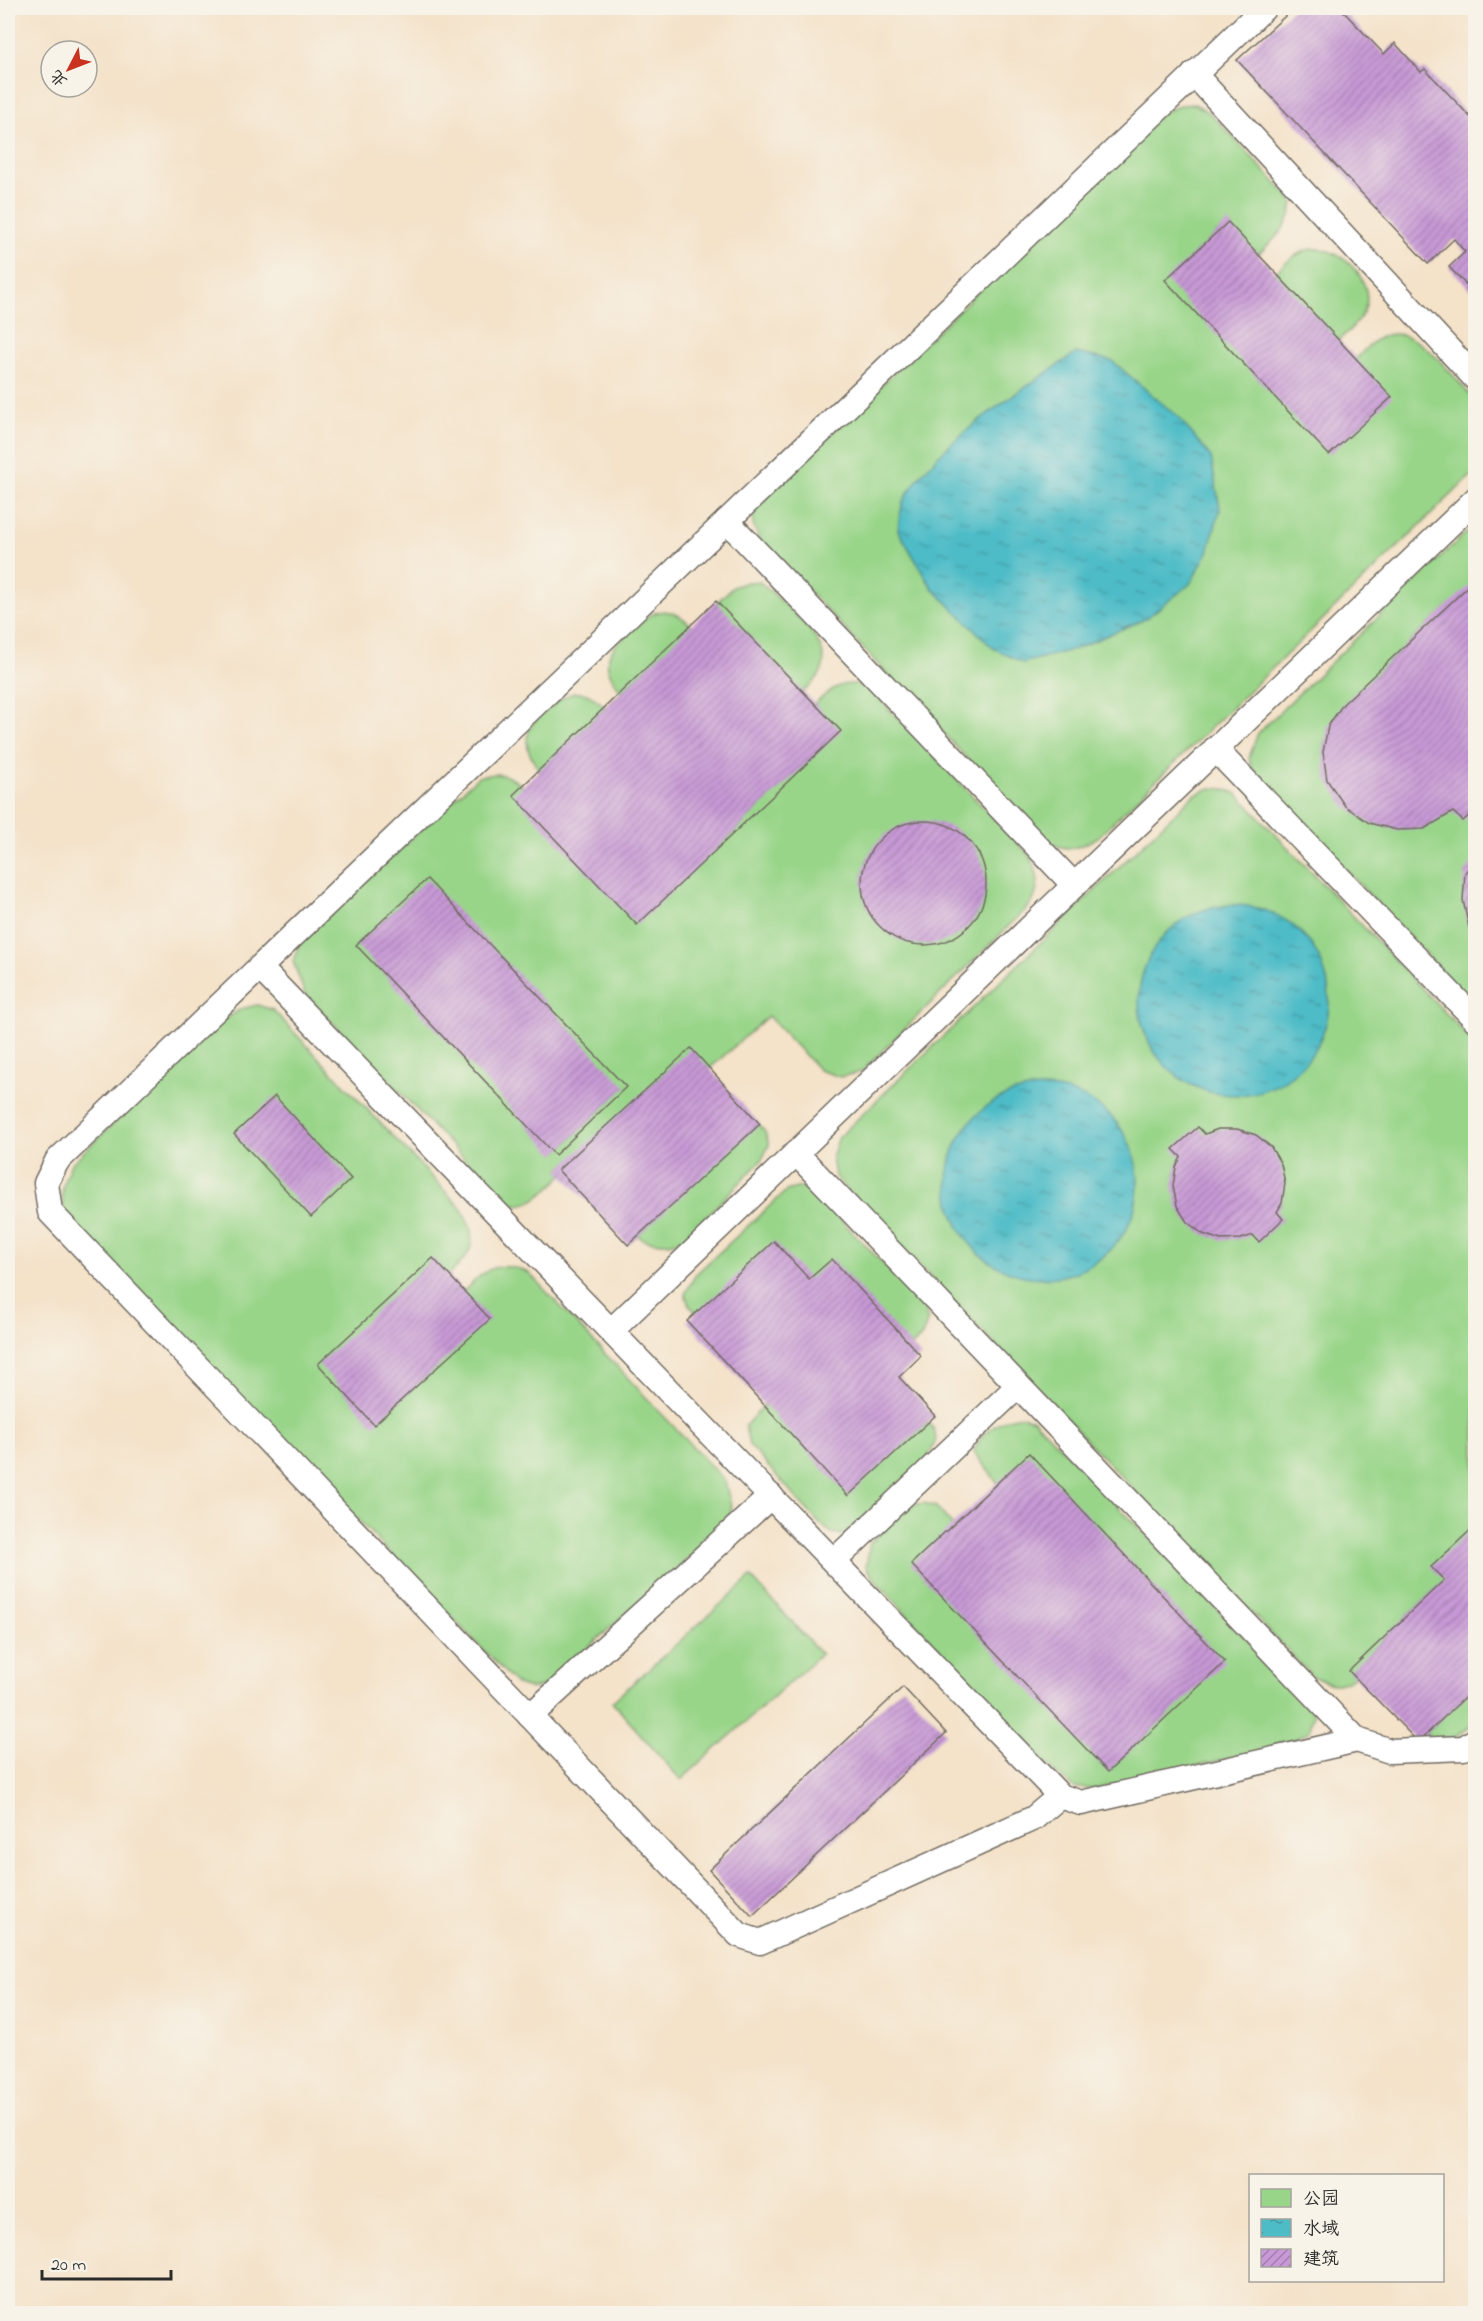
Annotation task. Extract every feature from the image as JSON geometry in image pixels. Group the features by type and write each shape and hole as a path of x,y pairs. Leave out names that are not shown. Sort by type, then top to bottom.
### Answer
{"lane":[{"path":"1060,1796 1034,1818 760,1942 739,1935 50,1212 46,1183 57,1161 1263,8"},
{"path":"1194,74 1476,379"},
{"path":"611,1331 1476,499"},
{"path":"727,521 1074,885"},
{"path":"1215,749 1476,1020"},
{"path":"260,968 1060,1796 1081,1803 1357,1740"},
{"path":"796,1154 1357,1740 1390,1751 1464,1748 1476,1740"},
{"path":"834,1562 1018,1386"},
{"path":"530,1716 771,1496"}],"green space":[{"path":"1195,104 1210,113 1293,201 1289,219 1273,240 1253,259 1270,277 1295,256 1312,249 1322,249 1332,253 1351,266 1364,284 1367,295 1366,305 1357,322 1335,344 1352,363 1375,341 1384,336 1397,334 1422,345 1435,356 1475,401 1475,472 1098,837 1077,847 1060,847 1045,841 759,538 753,525 754,509 1162,113 1181,105"},
{"path":"1475,524 1475,1006 1253,772 1249,758 1258,733"},
{"path":"747,582 760,582 804,623 821,648 824,661 821,672 799,696 810,708 830,691 842,685 867,686 1028,854 1035,867 1038,884 1032,903 861,1072 840,1077 819,1070 768,1016 708,1070 765,1132 769,1145 761,1161 685,1238 669,1243 658,1243 642,1239 571,1167 533,1200 515,1205 506,1202 305,994 293,961 300,942 478,777 492,774 503,775 513,779 524,788 541,773 528,749 528,734 535,721 561,699 576,693 583,693 607,709 624,694 611,676 608,661 614,647 637,625 652,614 667,611 683,618 692,626 733,587"},
{"path":"1210,788 1225,789 1237,794 1475,1044 1475,1724 1453,1738 1430,1738 1361,1671 1349,1680 1338,1684 1327,1683 1312,1676 835,1177 832,1157 839,1137 1194,795"},
{"path":"257,1005 273,1010 461,1208 471,1230 471,1247 462,1262 445,1278 460,1295 490,1269 507,1266 529,1273 725,1481 732,1510 723,1527 543,1686 532,1688 516,1684 66,1216 62,1190 71,1164 222,1021 241,1009"},
{"path":"806,1188 819,1197 923,1305 928,1320 922,1336 883,1375 934,1429 936,1440 928,1458 845,1535 832,1533 819,1523 749,1445 745,1426 772,1396 690,1306 685,1294 696,1274 786,1191"},
{"path":"1023,1416 1034,1420 1303,1697 1314,1713 1309,1732 1285,1745 1096,1789 1075,1788 1057,1775 874,1579 866,1567 870,1543 912,1505 924,1503 936,1507 954,1527 999,1485 974,1452 981,1438 993,1427 1008,1419"},
{"path":"751,1577 821,1654 681,1780 612,1702"}],"water":[{"path":"1076,353 1112,361 1178,417 1211,457 1220,509 1208,552 1190,584 1145,619 1075,649 1023,663 993,648 932,588 898,530 900,514 905,498 919,477 937,457 982,418"},
{"path":"1225,905 1243,905 1279,916 1294,926 1308,940 1325,972 1329,1000 1325,1028 1318,1045 1308,1060 1294,1074 1262,1091 1243,1095 1225,1095 1189,1084 1174,1074 1160,1060 1143,1028 1139,1009 1139,991 1150,955 1160,940 1174,926 1206,909"},
{"path":"1034,1088 1052,1088 1088,1099 1103,1109 1117,1123 1134,1155 1138,1183 1134,1211 1127,1228 1117,1243 1103,1257 1071,1274 1052,1278 1034,1278 998,1267 983,1257 969,1243 952,1211 948,1192 948,1174 959,1138 969,1123 983,1109 1015,1092"}],"building":[{"path":"1294,8 1340,8 1384,54 1395,43 1421,72 1425,69 1476,123 1476,295 1449,267 1465,252 1454,239 1428,264 1237,60"},
{"path":"1228,222 1392,397 1329,455 1165,280"},
{"path":"1476,579 1476,809 1463,821 1453,812 1424,829 1397,830 1369,823 1345,806 1327,780 1323,752 1328,726 1343,704"},
{"path":"716,601 841,731 637,925 513,795"},
{"path":"924,821 948,826 959,831 968,839 976,848 981,859 986,883 981,907 976,918 968,927 959,935 948,940 924,945 900,940 889,935 880,927 872,918 867,907 862,883 867,859 872,848 880,839 889,831 900,826"},
{"path":"1476,856 1476,939 1469,928 1463,900 1465,873"},
{"path":"427,879 626,1087 555,1155 356,945"},
{"path":"691,1048 760,1124 628,1245 558,1170"},
{"path":"275,1096 351,1179 311,1217 234,1134"},
{"path":"1198,1127 1205,1134 1218,1129 1237,1129 1256,1135 1271,1147 1281,1164 1285,1183 1282,1203 1277,1212 1283,1219 1259,1242 1253,1235 1241,1239 1221,1240 1203,1234 1187,1222 1177,1206 1173,1186 1176,1167 1181,1157 1173,1149"},
{"path":"774,1241 809,1279 832,1259 921,1356 899,1377 935,1416 848,1496 687,1321"},
{"path":"433,1258 490,1319 374,1425 318,1364"},
{"path":"1029,1453 1225,1662 1108,1772 911,1564"},
{"path":"1476,1525 1476,1687 1418,1742 1349,1671 1444,1580 1431,1567"},
{"path":"903,1687 946,1733 752,1916 709,1870"}]}
